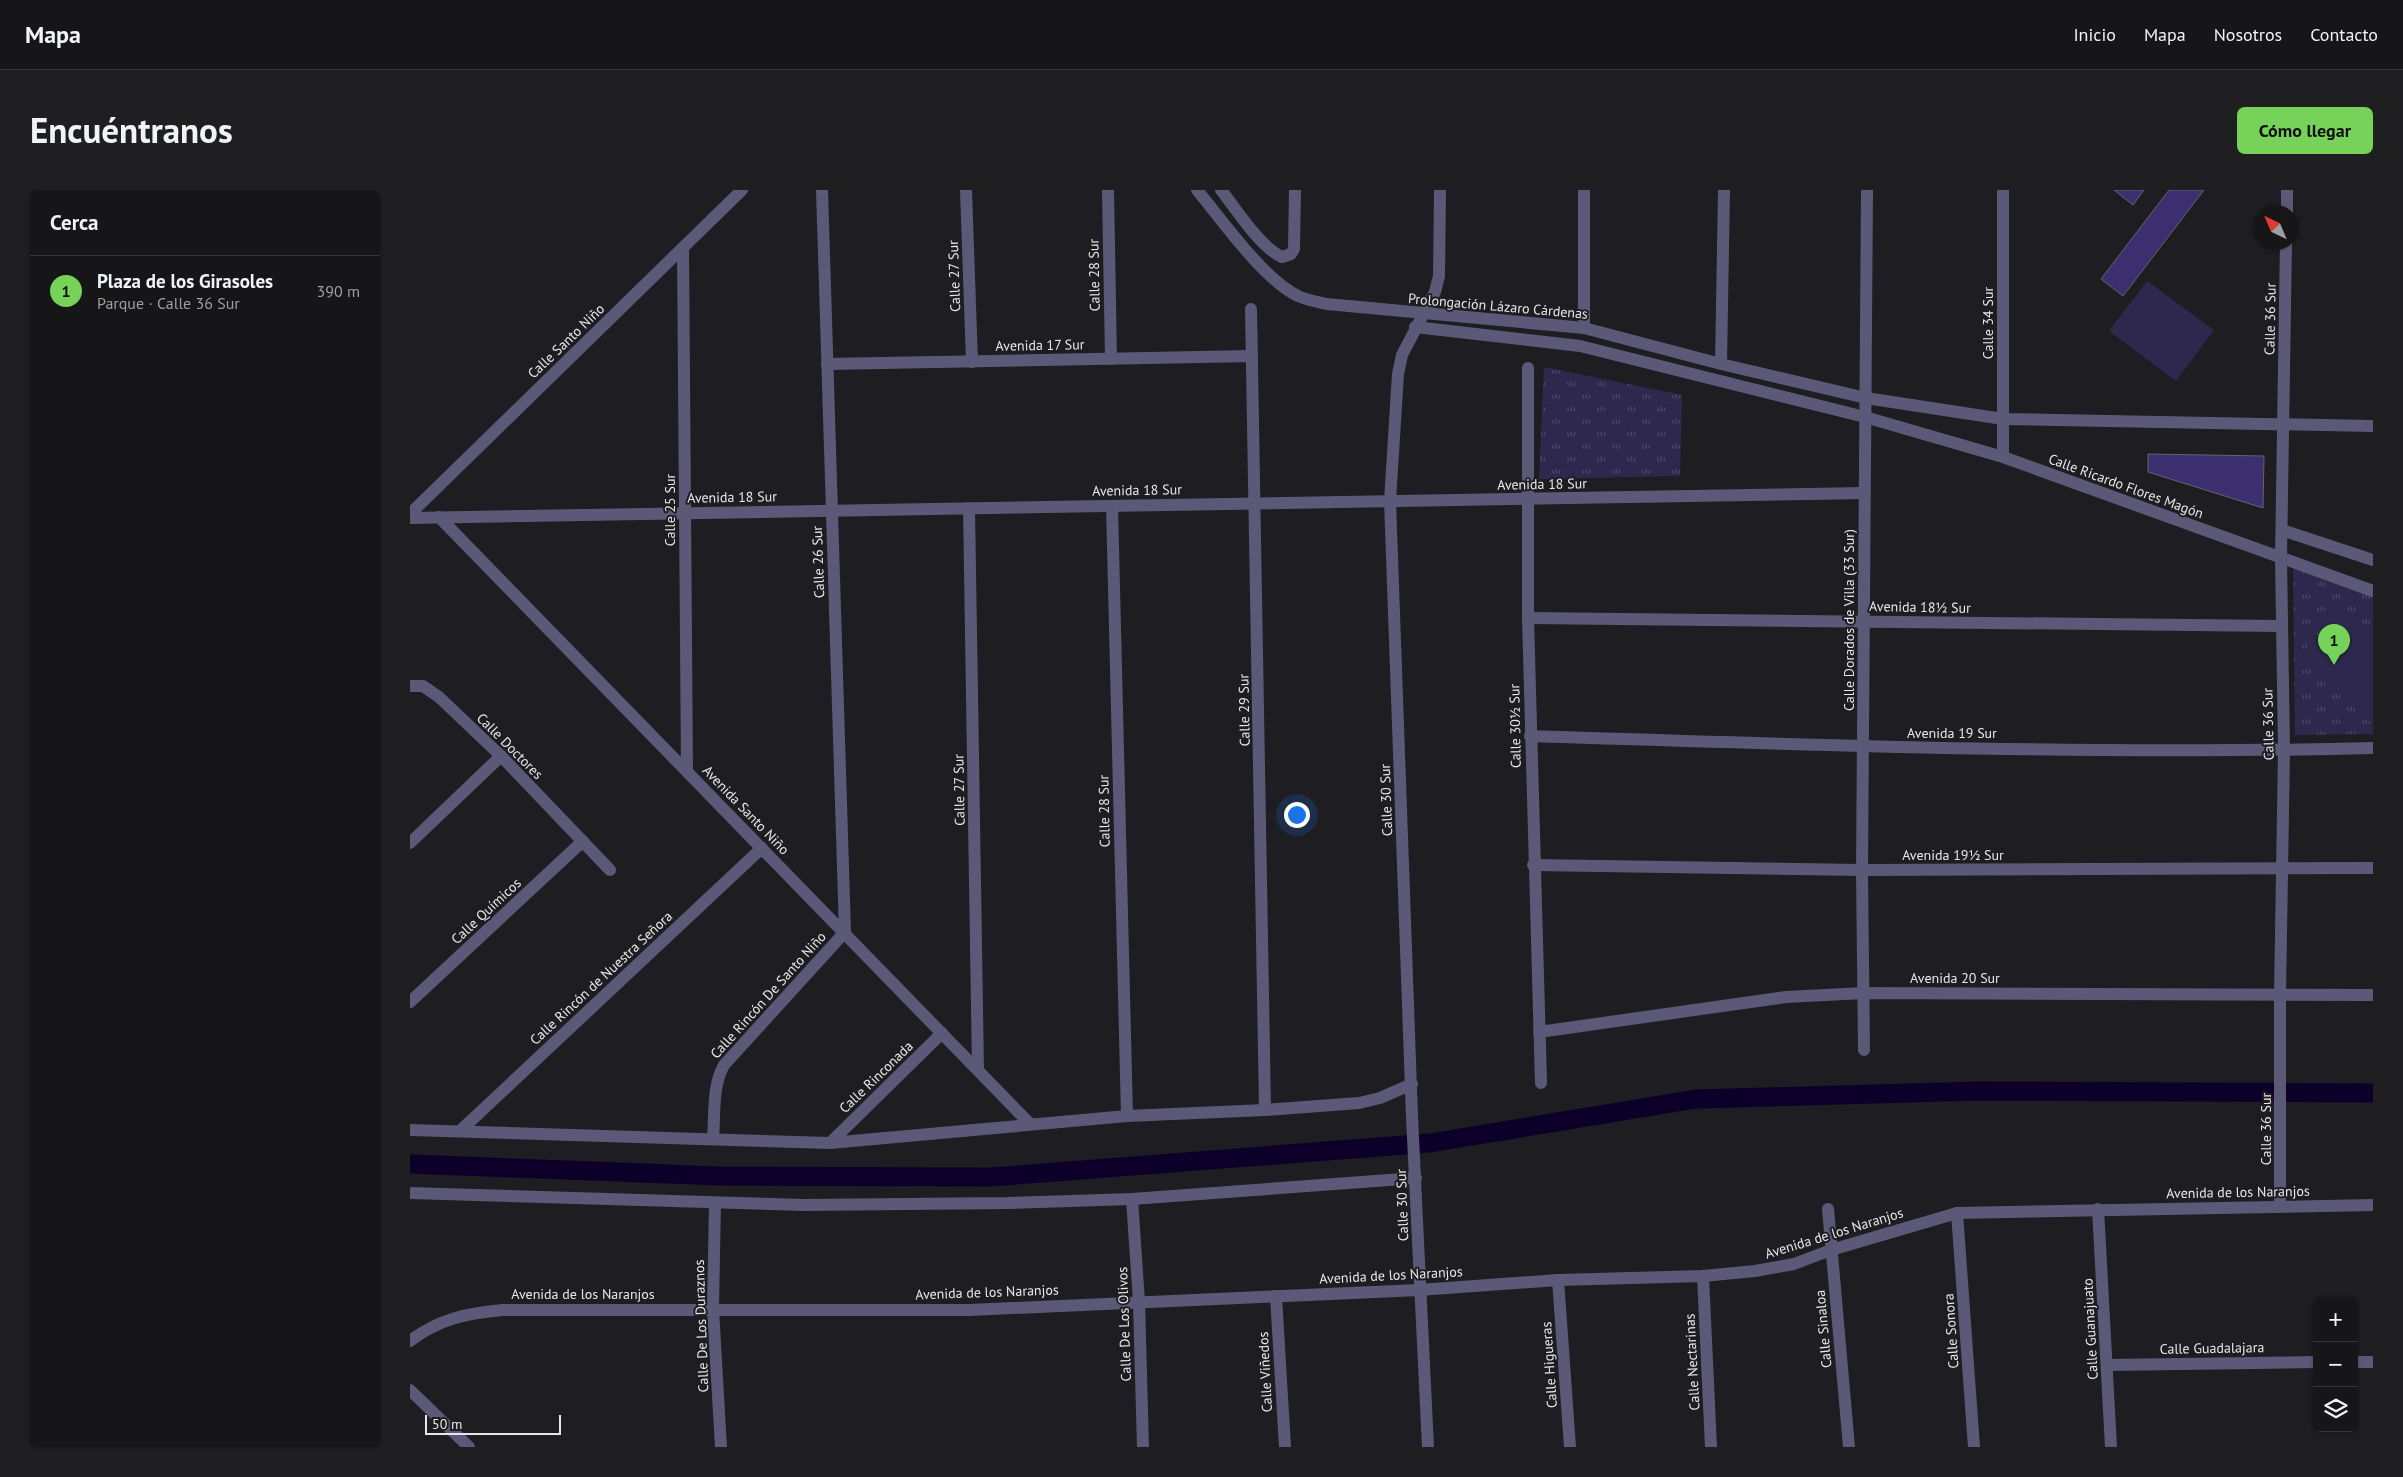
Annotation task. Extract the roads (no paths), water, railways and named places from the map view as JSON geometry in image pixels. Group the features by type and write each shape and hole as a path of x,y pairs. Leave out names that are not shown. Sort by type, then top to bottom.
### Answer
{"street":[{"name":"Calle Santo Niño","path":"410,514 742,190"},
{"name":"Calle 26 Sur","path":"822,190 845,932"},
{"name":"Calle 27 Sur","path":"966,190 972,362"},
{"name":"Calle 28 Sur","path":"1108,190 1111,359"},
{"name":"Prolongación Lázaro Cárdenas","path":"1198,190 1252,256 1297,296 1327,304 1584,328 1721,364 1866,398"},
{"path":"1221,190 1274,254 1282,257 1287,256 1294,249 1295,190"},
{"name":"Calle 30 Sur","path":"1428,1447 1412,1117 1390,501 1398,374 1402,355 1422,314 1436,292 1439,276 1440,190"},
{"path":"1584,190 1584,328"},
{"path":"1721,364 1724,190"},
{"name":"Calle Dorados de Villa (33 Sur)","path":"1864,1050 1862,870 1867,190"},
{"name":"Calle 34 Sur","path":"2003,190 2003,457"},
{"path":"2287,190 2287,205"},
{"name":"Calle 25 Sur","path":"683,248 687,771"},
{"name":"Calle 36 Sur","path":"2280,1206 2280,995 2284,750 2281,558 2286,250"},
{"name":"Calle 29 Sur","path":"1251,309 1256,504 1265,1110"},
{"name":"Prolongación Lázaro Cárdenas","path":"1415,327 1580,346 1865,417"},
{"name":"Avenida 17 Sur","path":"828,364 1252,356"},
{"name":"Calle 30½ Sur","path":"1528,368 1530,736 1541,1083"},
{"path":"1866,398 2003,419 2373,426"},
{"name":"Calle Ricardo Flores Magón","path":"1865,417 2003,457 2373,590"},
{"name":"Avenida 18 Sur","path":"410,518 1865,493"},
{"name":"Calle 28 Sur","path":"1112,506 1126,1116"},
{"name":"Calle 27 Sur","path":"969,508 978,1070"},
{"name":"Avenida Santo Niño","path":"439,518 845,932 1030,1124"},
{"path":"2282,530 2373,560"},
{"name":"Avenida 18½ Sur","path":"1528,618 2281,626"},
{"name":"Calle Doctores","path":"410,686 423,686 431,690 500,756 610,870"},
{"name":"Avenida 19 Sur","path":"1530,736 1863,747 2284,750 2373,748"},
{"path":"410,843 500,756"},
{"name":"Calle Químicos","path":"410,1002 583,841"},
{"name":"Calle Rincón de Nuestra Señora","path":"460,1131 762,848"},
{"name":"Avenida 19½ Sur","path":"1533,865 1862,870 2373,868"},
{"name":"Calle Rincón De Santo Niño","path":"713,1139 718,1075 724,1065 845,932"},
{"name":"Avenida 20 Sur","path":"1539,1032 1786,996 1864,993 2373,995"},
{"name":"Calle Rinconada","path":"830,1143 942,1033"},
{"path":"410,1130 830,1143 1126,1116 1265,1110 1360,1103 1380,1098 1412,1084"},
{"path":"410,1194 715,1203 903,1204 1132,1200 1416,1178"},
{"name":"Calle De Los Olivos","path":"1132,1200 1139,1302 1143,1447"},
{"name":"Calle De Los Duraznos","path":"715,1203 713,1309 721,1447"},
{"name":"Avenida de los Naranjos","path":"410,1341 426,1329 453,1317 476,1312 503,1310 969,1310 1419,1290 1558,1280 1703,1276 1755,1271 1794,1264 1831,1250 1957,1212 2373,1205"},
{"name":"Calle Sinaloa","path":"1828,1209 1849,1447"},
{"name":"Calle Guanajuato","path":"2098,1209 2111,1447"},
{"name":"Calle Sonora","path":"1957,1212 1974,1447"},
{"name":"Calle Nectarinas","path":"1703,1276 1711,1447"},
{"name":"Calle Higueras","path":"1558,1280 1570,1447"},
{"name":"Calle Viñedos","path":"1276,1296 1285,1447"},
{"name":"Calle Guadalajara","path":"2108,1365 2313,1362"},
{"path":"2358,1362 2373,1362"},
{"path":"410,1390 469,1447"}],"waterway":[{"path":"410,1164 720,1176 991,1177 1430,1143 1696,1099 1979,1091 2373,1093"}],"place":[{"name":"Plaza de los Girasoles","path":"2334,665"}]}
